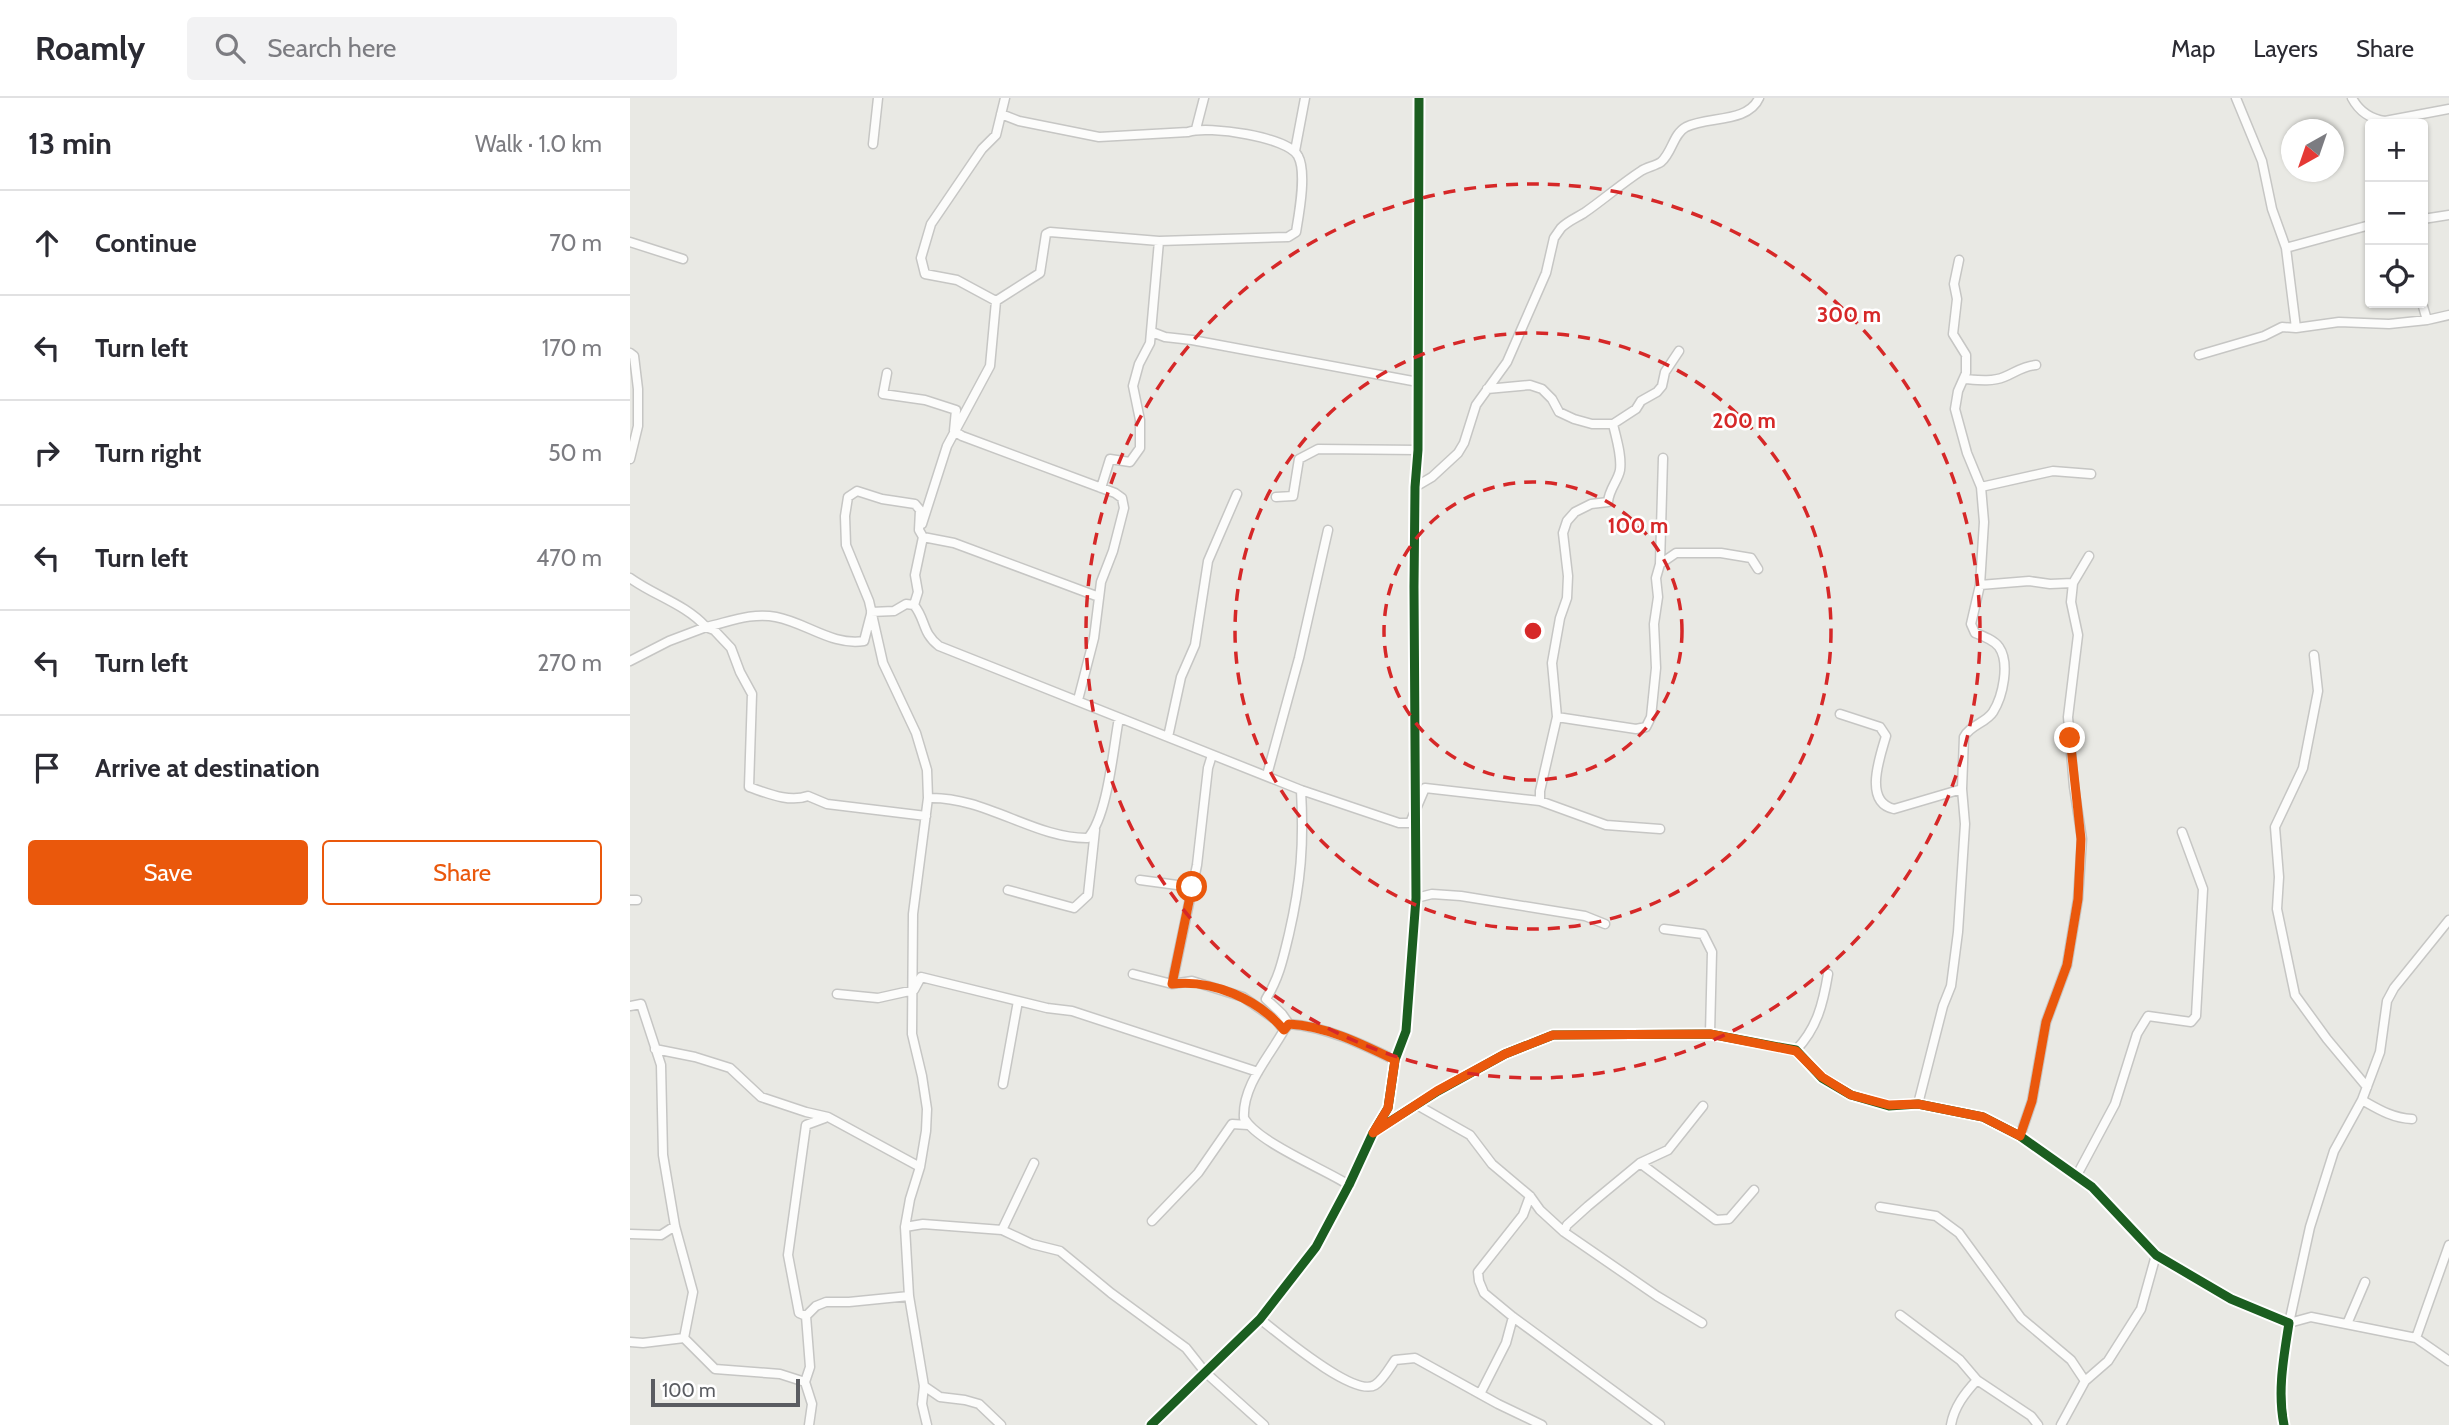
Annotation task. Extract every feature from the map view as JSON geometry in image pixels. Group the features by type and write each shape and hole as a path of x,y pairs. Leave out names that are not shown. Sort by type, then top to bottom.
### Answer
{"street":[{"path":"873,144 878,98"},
{"path":"996,301 957,280 925,274 921,258 931,224 982,149 996,135 1005,98"},
{"path":"1196,129 1204,98"},
{"path":"1295,151 1305,98"},
{"path":"1151,1425 1260,1319 1316,1247 1388,1108 1395,1060 1406,1031 1416,898 1415,487 1418,450 1419,98"},
{"path":"1415,487 1432,477 1458,453 1464,443 1476,405 1507,362 1546,273 1554,238 1561,228 1626,181 1660,162 1668,154 1682,129 1748,111 1756,105 1759,98"},
{"path":"2236,98 2262,161 2272,209 2286,248 2296,328"},
{"path":"2352,98 2375,120 2385,121 2449,108"},
{"path":"996,301 1040,274 1046,234 1051,232 1159,241 1288,236 1296,232 1302,191 1300,159 1295,151 1257,135 1196,129 1188,132 1099,137 1019,121 1001,114"},
{"path":"2428,218 2449,215"},
{"path":"2286,248 2365,226"},
{"path":"1101,488 1110,459 1130,462 1140,447 1140,420 1133,386 1152,332 1159,241"},
{"path":"630,242 683,259"},
{"path":"1918,1104 1943,1006 1951,986 1958,932 1964,846 1964,737 1967,731 1993,712 2004,678 1999,648 1972,629 1980,585 1984,522 1981,487 1967,453 1955,409 1955,400 1966,373 1966,355 1953,334 1957,299 1954,284 1959,260"},
{"path":"954,431 990,366 996,301"},
{"path":"2423,308 2427,320"},
{"path":"2199,355 2264,337 2282,327 2296,328 2339,322 2389,324 2449,315"},
{"path":"1152,332 1165,337 1418,382"},
{"path":"1487,389 1530,385 1542,389 1559,412 1592,424 1613,424 1636,409 1641,401 1657,392 1662,386 1665,372 1679,351"},
{"path":"630,353 635,356 638,426 630,459"},
{"path":"1964,379 1983,381 2003,378 2024,366 2036,365"},
{"path":"887,373 883,394 925,400 956,410 954,431 937,472 921,534 915,575 918,592 914,605"},
{"path":"1541,800 1540,791 1557,717 1552,663 1560,618 1567,598 1568,576 1563,533 1567,521 1575,512 1591,504 1608,502 1608,494 1620,469 1613,424"},
{"path":"954,431 1020,460 1115,493 1122,498 1124,508 1099,597 1094,638 1078,700"},
{"path":"1276,497 1293,496 1299,459 1318,449 1418,450"},
{"path":"1557,717 1636,729 1646,727 1651,717 1656,668 1654,624 1658,597 1656,578 1660,564 1663,458"},
{"path":"1981,487 2053,471 2091,474"},
{"path":"921,534 920,510 915,504 882,499 857,491 848,497 845,516 846,545 869,601 883,663 916,733 927,770 928,799 913,914 912,1034 927,1108 920,1167 909,1199 905,1227 909,1296 924,1386 922,1404 927,1425"},
{"path":"1168,737 1181,677 1195,645 1208,561 1237,494"},
{"path":"1267,775 1300,658 1328,530"},
{"path":"921,534 954,543 1099,597"},
{"path":"1660,564 1676,553 1721,553 1751,558 1758,569"},
{"path":"2020,1136 2032,1101 2046,1022 2067,965 2078,899 2081,839 2068,717 2078,635 2071,601 2073,583 2089,556"},
{"path":"630,578 645,589 695,615 731,648 752,694 749,787 777,796 808,796 827,803 926,816"},
{"path":"1980,585 2029,581 2073,583"},
{"path":"871,611 894,611 906,604 914,605 922,615 925,631 939,646 1301,790 1399,823 1410,823 1425,788 1541,800 1606,825 1660,829"},
{"path":"630,661 669,641 744,617 773,616 798,622 829,637 851,643 864,641 871,611"},
{"path":"2314,655 2318,691 2303,768 2275,827 2277,909 2295,995 2367,1087"},
{"path":"1840,714 1880,727 1884,731 1886,736 1876,775 1876,790 1888,808 1895,809 1962,789"},
{"path":"1008,890 1074,908 1088,895 1095,830 1102,813 1119,718"},
{"path":"1172,984 1200,843 1208,768 1212,755"},
{"path":"1287,1027 1282,1014 1266,999 1278,980 1301,876 1301,790"},
{"path":"928,799 948,798 994,810 1044,830 1073,838 1088,838 1095,830"},
{"path":"2077,1175 2115,1104 2137,1034 2148,1016 2191,1022 2196,1016 2203,889 2182,832"},
{"path":"1140,880 1192,887"},
{"path":"1416,898 1432,894 1461,896 1585,916 1605,924"},
{"path":"2284,1425 2281,1410 2282,1364 2289,1323 2310,1227 2334,1151 2362,1100 2380,1052 2387,1001 2394,988 2449,920"},
{"path":"1664,929 1703,934 1712,951 1710,1034"},
{"path":"1133,974 1172,984 1192,981 1243,998 1287,1027 1305,1025 1328,1032 1395,1060"},
{"path":"1796,1051 1809,1037 1819,1016 1828,974"},
{"path":"837,995 878,998 914,990 921,977 1072,1011 1258,1072"},
{"path":"1003,1084 1018,1000"},
{"path":"630,1006 641,1004 661,1065 663,1155 675,1226 693,1292 684,1338"},
{"path":"1152,1222 1198,1173 1244,1109 1258,1072 1287,1027"},
{"path":"1373,1133 1437,1091 1505,1054 1553,1035 1710,1034 1796,1051 1822,1077 1851,1095 1889,1105 1918,1104 1983,1117 2020,1136 2092,1187 2156,1255 2231,1299 2289,1323 2311,1317 2416,1338 2449,1361"},
{"path":"655,1049 730,1068 761,1097 828,1117 920,1167"},
{"path":"2362,1100 2399,1118 2412,1119"},
{"path":"1418,1105 1469,1135 1492,1164 1530,1196 1540,1210 1564,1232 1657,1296 1702,1323"},
{"path":"1564,1232 1567,1225 1640,1163 1668,1150 1703,1106"},
{"path":"1244,1109 1244,1118 1248,1125 1302,1161 1349,1185"},
{"path":"806,1315 799,1313 788,1255 806,1125 828,1117"},
{"path":"1232,1124 1248,1125"},
{"path":"1002,1230 1034,1163"},
{"path":"1640,1163 1716,1220 1729,1219 1754,1190"},
{"path":"1530,1196 1523,1215 1478,1272 1484,1293 1660,1425"},
{"path":"1880,1207 1936,1216 1959,1233 2021,1318 2071,1360 2085,1381"},
{"path":"1523,1215 1540,1210"},
{"path":"905,1227 923,1224 1002,1230 1031,1244 1060,1251 1111,1293 1186,1348 1205,1372 1264,1425"},
{"path":"630,1234 661,1235 675,1226"},
{"path":"2416,1338 2449,1245"},
{"path":"2060,1425 2085,1381 2108,1361 2141,1309 2156,1255"},
{"path":"2347,1324 2365,1282"},
{"path":"806,1315 826,1302 849,1303 909,1296"},
{"path":"806,1315 810,1367 805,1382 813,1404 809,1425"},
{"path":"1900,1315 1960,1360 1977,1380 2031,1416 2038,1425"},
{"path":"1480,1394 1506,1343 1514,1317"},
{"path":"1260,1319 1324,1368 1359,1386 1366,1388 1375,1385 1395,1360 1415,1358 1542,1425"},
{"path":"630,1342 684,1338"},
{"path":"684,1338 715,1370 780,1374 805,1382"},
{"path":"1951,1425 1953,1414 1977,1380"},
{"path":"924,1386 940,1397 965,1399 979,1404 1001,1425"}],"cycle path":[{"path":"1151,1425 1260,1319 1316,1247 1388,1108 1395,1060 1406,1031 1416,898 1414,587 1418,450 1419,98"},
{"path":"1375,1131 1438,1091 1505,1054 1553,1035 1710,1034 1796,1050 1822,1078 1851,1095 1889,1106 1918,1104 1983,1117 2020,1136 2092,1187 2156,1255 2231,1299 2289,1323 2281,1386 2284,1425"}],"route":[{"path":"1192,887 1172,984 1192,981 1243,998 1276,1020 1284,1030 1289,1024 1305,1025 1395,1060 1388,1108 1373,1133 1437,1091 1505,1054 1553,1035 1576,1033 1710,1034 1784,1048 1796,1051 1822,1077 1851,1095 1889,1105 1918,1104 1983,1117 2020,1136 2032,1101 2046,1022 2067,965 2078,899 2081,839 2070,738"}]}
